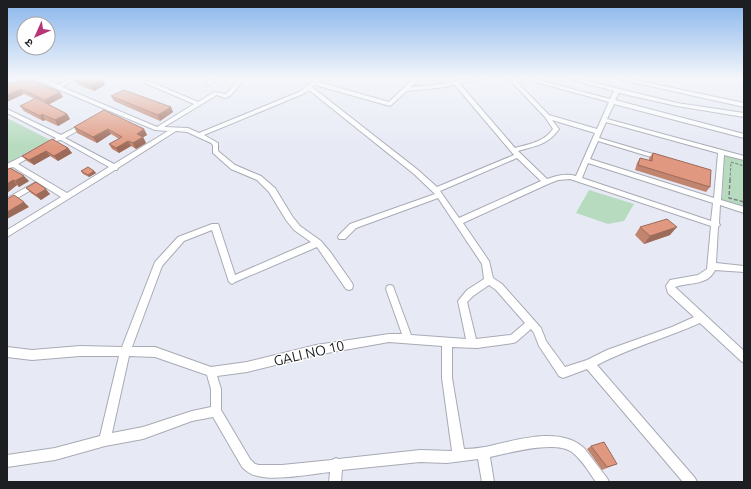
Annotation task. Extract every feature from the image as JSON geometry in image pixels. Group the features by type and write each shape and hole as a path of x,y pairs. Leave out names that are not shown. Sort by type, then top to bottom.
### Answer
{"street":[{"path":"89,101 157,129 185,129 216,144 215,152 233,167 259,178 272,190 288,218 298,228 318,243 349,286"},
{"path":"191,101 198,104"},
{"path":"157,129 203,101"},
{"path":"200,135 282,101"},
{"path":"331,101 438,192 486,263 489,280 499,287 538,331 542,343 563,373 589,364 610,353 668,333 702,318"},
{"path":"376,101 389,104 393,101"},
{"path":"471,101 514,150 546,182"},
{"path":"514,150 546,141 551,137 556,129 547,116 532,101"},
{"path":"608,101 744,136"},
{"path":"663,101 702,110 744,115"},
{"path":"679,101 701,106 744,112"},
{"path":"724,101 744,105"},
{"path":"578,179 612,102"},
{"path":"103,114 110,110"},
{"path":"7,111 61,138 115,168"},
{"path":"547,116 599,132"},
{"path":"604,120 744,158"},
{"path":"47,145 89,122"},
{"path":"7,234 175,130"},
{"path":"596,139 668,160"},
{"path":"10,165 40,149"},
{"path":"721,152 716,174 718,202 712,266 709,275 704,278 673,283 670,286 671,290 744,358"},
{"path":"342,237 353,226 438,192 519,155"},
{"path":"586,160 744,210"},
{"path":"10,165 41,181 67,197"},
{"path":"458,222 546,182 562,177 578,179 716,225"},
{"path":"7,202 41,181"},
{"path":"105,440 125,352 158,264 181,239 215,226 232,280 318,243"},
{"path":"712,266 744,269"},
{"path":"472,343 462,301 470,293 489,280"},
{"path":"390,289 408,339"},
{"name":"GALI NO 10","path":"211,372 247,367 316,350 389,338 472,343 513,338 531,323"},
{"path":"447,342 447,378 459,456"},
{"path":"7,352 32,355 80,351 155,352 211,372 216,389 216,411 246,463 251,468 259,471 282,471 420,456 459,456 534,443 561,442 575,447 586,458 603,482"},
{"path":"589,364 691,482"},
{"path":"7,461 55,454 105,440 143,433 192,416 216,411"},
{"path":"483,453 488,482"},
{"path":"335,482 336,464"}],"path":[{"path":"744,166 731,162 729,198 744,202"}],"green space":[{"path":"7,118 50,140 7,163"},
{"path":"724,154 744,160 744,207 722,201"},
{"path":"589,190 634,204 624,221 608,224 576,213"}],"building":[{"path":"30,101 41,101 67,114 55,120 42,114 40,116 20,106"},
{"path":"123,101 154,101 171,107 158,115"},
{"path":"104,110 144,129 137,134 143,137 133,143 128,141 116,148 109,144 122,137 108,129 93,137 74,127"},
{"path":"52,139 68,148 54,156 46,151 29,160 22,156"},
{"path":"653,153 711,170 710,187 638,165 640,158 652,161"},
{"path":"88,167 94,171 88,175 81,171"},
{"path":"10,168 24,176 7,184 7,170"},
{"path":"36,182 46,189 36,195 26,188"},
{"path":"14,195 24,202 7,212 7,199"},
{"path":"667,219 677,227 650,236 640,227"},
{"path":"604,442 617,464 607,467 591,446"}]}
